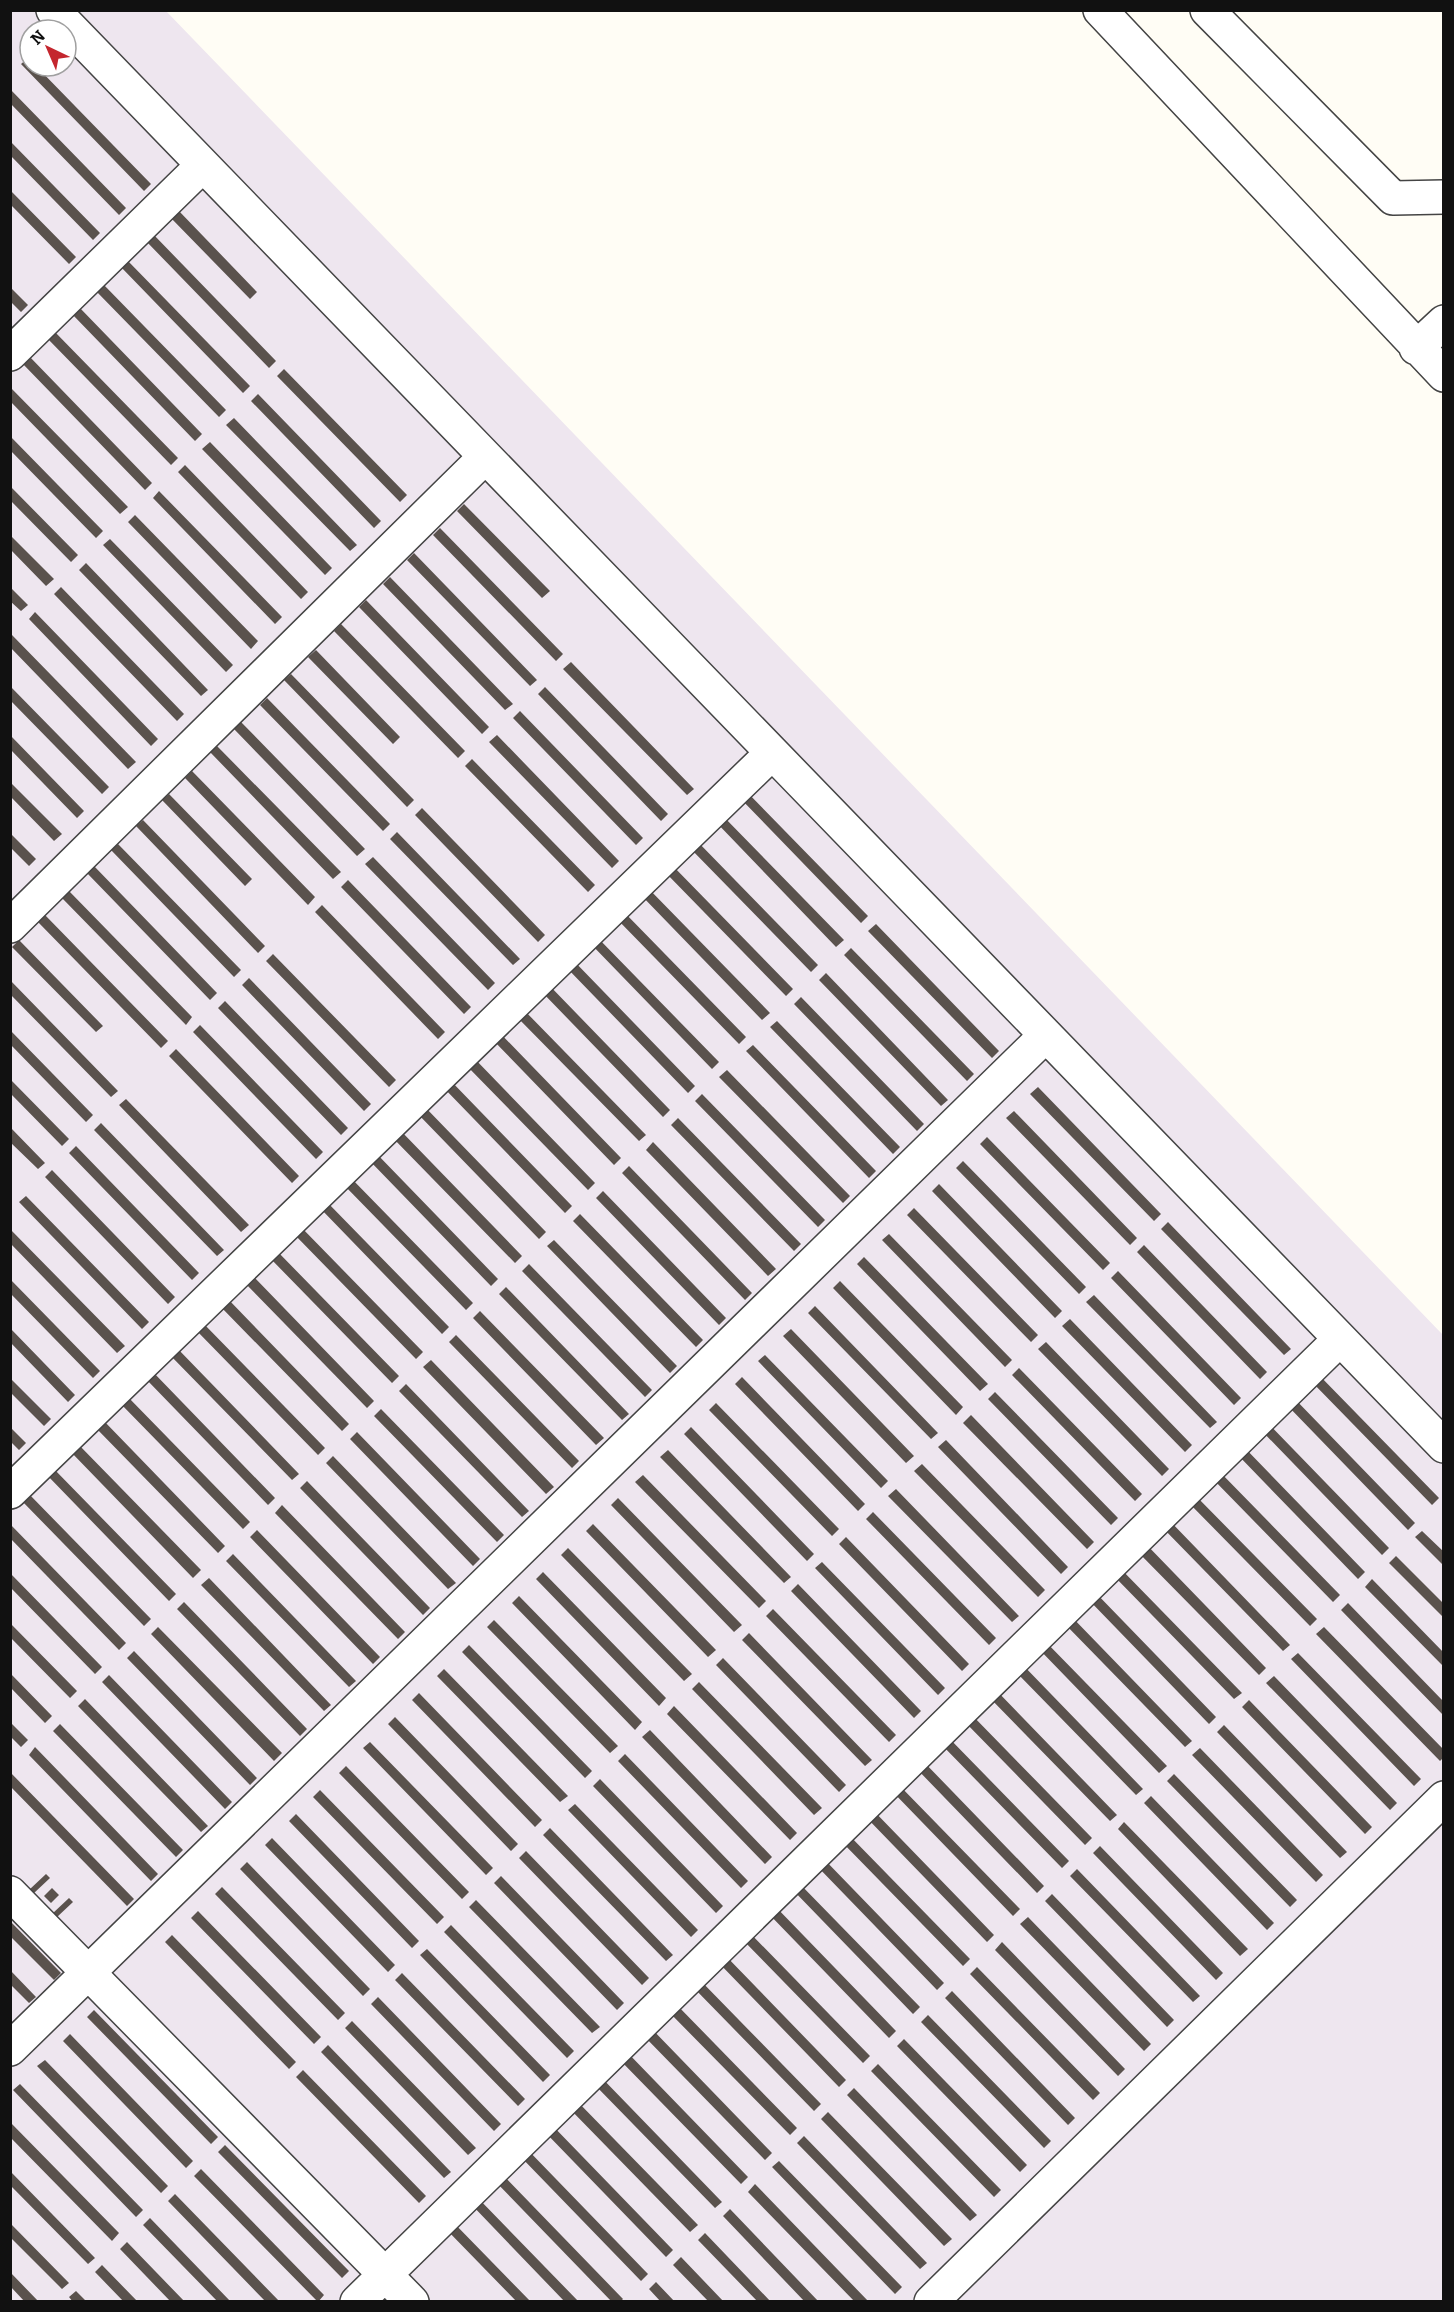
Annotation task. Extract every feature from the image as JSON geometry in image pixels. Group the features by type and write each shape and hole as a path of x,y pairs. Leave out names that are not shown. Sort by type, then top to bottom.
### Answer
{"lane":[{"path":"52,10 1443,1446"},
{"path":"1100,10 1443,375"},
{"path":"1207,10 1393,198 1436,190"},
{"path":"10,354 203,165"},
{"path":"1416,348 1443,322"},
{"path":"10,926 485,457"},
{"path":"10,1492 772,753"},
{"path":"10,2049 1046,1035"},
{"path":"357,2301 1340,1339"},
{"path":"931,2301 1443,1798"},
{"path":"10,1893 412,2301"}],"shaded area":[{"path":"11,11 166,11 1443,1335 1443,2301 11,2302"}],"building":[{"path":"35,78 48,78 151,184 144,191"},
{"path":"10,89 126,208 119,215 10,103"},
{"path":"10,141 100,233 93,240 10,155"},
{"path":"10,190 76,257 69,264 10,204"},
{"path":"178,210 257,292 250,299 170,217"},
{"path":"153,234 276,361 269,368 146,241"},
{"path":"127,260 250,386 243,393 120,266"},
{"path":"103,284 226,410 219,417 96,291"},
{"path":"10,287 28,305 21,312 10,301"},
{"path":"79,307 202,434 195,441 72,314"},
{"path":"54,331 178,458 171,465 47,338"},
{"path":"29,356 152,483 145,490 22,363"},
{"path":"284,369 407,495 400,502 277,376"},
{"path":"10,387 128,507 120,514 10,401"},
{"path":"258,394 381,521 374,528 251,401"},
{"path":"234,418 357,545 350,551 226,425"},
{"path":"10,436 103,531 96,538 10,450"},
{"path":"210,442 332,568 325,575 202,449"},
{"path":"185,465 308,592 301,599 178,472"},
{"path":"10,486 78,555 71,562 10,500"},
{"path":"159,491 282,617 275,624 153,498"},
{"path":"464,504 550,591 542,598 457,511"},
{"path":"135,515 258,641 251,649 128,522"},
{"path":"440,528 563,654 556,661 433,535"},
{"path":"10,535 54,579 46,586 10,549"},
{"path":"110,539 233,665 226,672 103,545"},
{"path":"414,553 537,680 530,686 407,560"},
{"path":"86,563 208,690 201,696 79,570"},
{"path":"390,577 513,704 505,710 383,584"},
{"path":"10,587 28,605 21,611 10,601"},
{"path":"61,587 184,714 177,721 54,594"},
{"path":"366,600 489,727 482,734 359,607"},
{"path":"35,612 158,739 151,746 29,619"},
{"path":"341,624 465,751 458,758 334,631"},
{"path":"12,635 136,762 128,769 10,647"},
{"path":"316,650 400,737 393,744 308,657"},
{"path":"571,662 694,789 687,795 563,669"},
{"path":"291,674 414,800 407,807 284,680"},
{"path":"10,686 109,787 102,794 10,700"},
{"path":"545,687 668,814 661,821 538,694"},
{"path":"267,698 390,824 383,831 260,705"},
{"path":"520,711 643,838 636,845 513,718"},
{"path":"241,722 365,849 357,856 234,729"},
{"path":"10,735 84,811 77,818 10,749"},
{"path":"497,735 619,861 612,868 489,742"},
{"path":"217,746 341,872 333,879 210,752"},
{"path":"472,759 595,885 588,892 465,766"},
{"path":"192,771 315,897 308,905 185,778"},
{"path":"10,782 62,834 54,841 10,796"},
{"path":"745,790 868,916 861,923 738,796"},
{"path":"169,794 252,879 245,886 162,800"},
{"path":"422,808 545,935 538,942 415,815"},
{"path":"721,814 844,940 836,947 714,820"},
{"path":"143,820 265,946 258,953 136,826"},
{"path":"397,832 520,959 513,965 390,839"},
{"path":"10,833 36,859 29,866 10,847"},
{"path":"695,839 818,965 811,972 688,846"},
{"path":"118,844 241,970 234,977 111,850"},
{"path":"373,857 495,983 488,990 365,864"},
{"path":"670,863 793,989 786,996 663,870"},
{"path":"94,866 217,993 210,1000 87,873"},
{"path":"348,880 471,1007 464,1014 341,887"},
{"path":"646,886 770,1013 762,1020 639,893"},
{"path":"69,891 192,1017 186,1025 62,898"},
{"path":"322,905 445,1032 438,1039 315,912"},
{"path":"622,910 746,1037 739,1044 615,917"},
{"path":"45,915 168,1041 161,1048 38,922"},
{"path":"876,924 999,1051 992,1058 868,931"},
{"path":"596,936 719,1062 712,1069 589,942"},
{"path":"19,940 103,1026 96,1032 12,947"},
{"path":"851,948 974,1074 967,1081 844,955"},
{"path":"273,954 396,1080 389,1087 266,961"},
{"path":"572,959 695,1086 688,1093 565,966"},
{"path":"826,973 948,1100 941,1106 819,980"},
{"path":"249,978 371,1104 364,1111 242,985"},
{"path":"10,980 118,1091 111,1097 10,994"},
{"path":"547,983 670,1110 663,1117 540,990"},
{"path":"801,997 924,1124 917,1131 794,1004"},
{"path":"225,1001 348,1128 341,1135 218,1008"},
{"path":"522,1008 646,1135 639,1141 515,1015"},
{"path":"777,1021 900,1147 893,1154 770,1027"},
{"path":"200,1025 323,1152 316,1159 193,1032"},
{"path":"10,1030 93,1115 86,1122 10,1044"},
{"path":"498,1031 621,1158 614,1165 491,1038"},
{"path":"753,1045 876,1171 869,1178 746,1051"},
{"path":"176,1049 299,1176 292,1183 169,1056"},
{"path":"473,1057 595,1183 588,1190 465,1064"},
{"path":"727,1070 850,1196 843,1203 719,1077"},
{"path":"10,1079 69,1139 62,1146 10,1093"},
{"path":"449,1079 572,1206 565,1213 442,1086"},
{"path":"1038,1087 1161,1214 1154,1221 1030,1094"},
{"path":"702,1094 825,1220 818,1227 695,1101"},
{"path":"126,1099 249,1225 241,1232 119,1105"},
{"path":"423,1105 546,1232 539,1239 416,1112"},
{"path":"1014,1111 1137,1238 1130,1245 1006,1118"},
{"path":"678,1118 801,1244 794,1251 671,1125"},
{"path":"101,1123 224,1250 217,1256 94,1130"},
{"path":"10,1127 45,1163 38,1169 10,1142"},
{"path":"399,1129 522,1256 515,1263 391,1136"},
{"path":"987,1137 1110,1263 1103,1270 980,1144"},
{"path":"653,1142 776,1269 768,1276 646,1150"},
{"path":"76,1146 199,1273 192,1280 69,1153"},
{"path":"375,1152 498,1279 491,1286 368,1159"},
{"path":"963,1161 1086,1287 1079,1294 956,1168"},
{"path":"629,1166 752,1293 745,1300 622,1173"},
{"path":"52,1170 175,1297 168,1304 45,1177"},
{"path":"350,1177 473,1303 466,1310 343,1184"},
{"path":"939,1184 1062,1311 1055,1318 932,1191"},
{"path":"603,1191 726,1318 719,1325 596,1198"},
{"path":"26,1196 149,1322 142,1329 19,1202"},
{"path":"326,1201 449,1327 442,1334 319,1207"},
{"path":"914,1208 1038,1335 1031,1342 907,1215"},
{"path":"580,1214 703,1340 696,1347 573,1221"},
{"path":"1168,1222 1291,1349 1284,1355 1161,1229"},
{"path":"300,1226 423,1352 416,1359 293,1233"},
{"path":"10,1229 125,1346 117,1353 10,1243"},
{"path":"889,1234 1012,1360 1005,1367 882,1240"},
{"path":"554,1240 677,1366 670,1373 547,1246"},
{"path":"1144,1245 1267,1372 1260,1379 1137,1252"},
{"path":"276,1250 399,1376 392,1383 269,1257"},
{"path":"864,1257 988,1384 980,1391 857,1264"},
{"path":"529,1264 652,1390 645,1397 522,1271"},
{"path":"1118,1271 1241,1398 1234,1405 1111,1278"},
{"path":"251,1274 374,1401 367,1408 243,1281"},
{"path":"10,1279 100,1371 93,1378 10,1293"},
{"path":"840,1281 963,1407 956,1415 833,1288"},
{"path":"506,1287 629,1414 622,1420 499,1294"},
{"path":"1094,1295 1217,1422 1210,1428 1086,1302"},
{"path":"227,1298 349,1424 342,1431 219,1305"},
{"path":"815,1306 938,1433 931,1439 808,1313"},
{"path":"480,1311 604,1438 596,1445 473,1318"},
{"path":"1070,1319 1192,1445 1185,1452 1062,1326"},
{"path":"202,1322 325,1448 318,1455 195,1329"},
{"path":"10,1328 75,1395 68,1402 10,1342"},
{"path":"791,1329 914,1456 906,1463 783,1336"},
{"path":"456,1335 579,1461 572,1468 449,1342"},
{"path":"1046,1342 1169,1469 1162,1476 1038,1349"},
{"path":"176,1347 299,1474 292,1480 169,1354"},
{"path":"765,1355 888,1481 881,1488 758,1361"},
{"path":"431,1360 554,1487 546,1494 423,1367"},
{"path":"1019,1368 1142,1494 1135,1501 1012,1375"},
{"path":"152,1371 275,1498 268,1505 145,1378"},
{"path":"1316,1372 1439,1498 1432,1505 1309,1379"},
{"path":"742,1377 865,1504 858,1511 735,1384"},
{"path":"10,1378 51,1419 44,1426 10,1392"},
{"path":"406,1384 529,1511 522,1517 399,1391"},
{"path":"995,1392 1118,1518 1111,1525 988,1399"},
{"path":"127,1396 250,1522 243,1529 119,1402"},
{"path":"1292,1396 1415,1523 1408,1530 1285,1403"},
{"path":"716,1403 839,1529 832,1536 709,1410"},
{"path":"381,1409 504,1535 497,1542 374,1416"},
{"path":"971,1415 1094,1542 1087,1549 963,1423"},
{"path":"103,1420 225,1546 218,1553 95,1427"},
{"path":"1266,1421 1389,1548 1382,1555 1259,1428"},
{"path":"10,1427 26,1443 19,1450 10,1441"},
{"path":"691,1427 814,1554 807,1561 684,1434"},
{"path":"357,1432 480,1559 473,1566 350,1439"},
{"path":"946,1440 1068,1567 1061,1574 938,1447"},
{"path":"78,1444 201,1570 193,1578 70,1451"},
{"path":"1242,1445 1365,1572 1358,1579 1235,1452"},
{"path":"668,1450 791,1577 784,1583 660,1457"},
{"path":"333,1456 456,1583 448,1589 326,1463"},
{"path":"922,1464 1045,1590 1038,1597 914,1471"},
{"path":"53,1468 176,1594 169,1601 46,1474"},
{"path":"1217,1469 1340,1595 1333,1602 1210,1476"},
{"path":"643,1475 766,1601 759,1608 635,1482"},
{"path":"307,1481 430,1608 423,1615 300,1488"},
{"path":"896,1489 1019,1616 1012,1622 888,1496"},
{"path":"28,1493 151,1619 144,1626 21,1500"},
{"path":"1193,1493 1317,1619 1310,1626 1186,1500"},
{"path":"618,1498 742,1625 734,1632 611,1505"},
{"path":"282,1505 405,1632 398,1639 275,1513"},
{"path":"873,1512 996,1638 989,1645 866,1519"},
{"path":"1167,1518 1290,1645 1283,1651 1160,1525"},
{"path":"10,1524 126,1643 119,1650 10,1538"},
{"path":"593,1524 716,1650 708,1657 586,1531"},
{"path":"257,1530 380,1657 373,1664 250,1537"},
{"path":"1422,1531 1444,1552 1444,1566 1415,1537"},
{"path":"846,1537 969,1664 962,1671 839,1544"},
{"path":"1143,1541 1266,1668 1259,1675 1135,1549"},
{"path":"568,1548 692,1674 684,1681 561,1555"},
{"path":"233,1554 356,1681 349,1687 226,1561"},
{"path":"1396,1556 1444,1604 1444,1618 1389,1563"},
{"path":"822,1562 945,1688 938,1695 815,1568"},
{"path":"1118,1566 1242,1693 1234,1699 1111,1573"},
{"path":"543,1572 666,1698 659,1706 536,1579"},
{"path":"10,1573 102,1667 95,1674 10,1587"},
{"path":"209,1578 331,1705 324,1711 201,1585"},
{"path":"1372,1579 1444,1653 1444,1667 1365,1587"},
{"path":"798,1584 921,1711 914,1718 791,1591"},
{"path":"1093,1590 1216,1717 1209,1724 1086,1597"},
{"path":"519,1596 642,1722 635,1730 512,1603"},
{"path":"184,1602 307,1729 300,1736 177,1609"},
{"path":"1348,1603 1444,1702 1444,1716 1341,1610"},
{"path":"773,1609 896,1735 889,1742 766,1616"},
{"path":"1069,1614 1192,1741 1185,1747 1062,1621"},
{"path":"494,1620 618,1746 610,1753 487,1627"},
{"path":"10,1623 77,1691 70,1698 10,1637"},
{"path":"158,1627 282,1753 274,1761 151,1634"},
{"path":"1324,1627 1444,1750 1444,1757 1440,1761 1316,1634"},
{"path":"749,1633 872,1760 865,1766 742,1640"},
{"path":"1043,1639 1167,1766 1159,1773 1036,1646"},
{"path":"469,1645 592,1771 585,1778 462,1652"},
{"path":"134,1651 257,1778 250,1785 127,1658"},
{"path":"1298,1653 1421,1779 1414,1786 1291,1659"},
{"path":"723,1658 846,1785 839,1792 716,1665"},
{"path":"1020,1662 1143,1789 1136,1795 1013,1669"},
{"path":"444,1669 568,1796 560,1802 437,1676"},
{"path":"10,1673 52,1716 45,1723 10,1687"},
{"path":"109,1675 232,1802 225,1809 102,1682"},
{"path":"1274,1676 1397,1803 1390,1810 1266,1683"},
{"path":"699,1682 822,1808 814,1815 692,1689"},
{"path":"994,1688 1117,1815 1110,1821 987,1695"},
{"path":"419,1693 542,1820 535,1827 412,1700"},
{"path":"85,1699 208,1826 201,1832 78,1706"},
{"path":"1249,1700 1372,1827 1365,1834 1242,1707"},
{"path":"674,1706 797,1833 790,1840 667,1714"},
{"path":"969,1712 1092,1838 1085,1845 962,1719"},
{"path":"395,1717 518,1844 511,1851 388,1724"},
{"path":"10,1722 28,1740 21,1747 10,1736"},
{"path":"60,1724 183,1850 176,1857 53,1731"},
{"path":"1224,1725 1347,1852 1340,1858 1217,1732"},
{"path":"650,1730 772,1857 765,1864 642,1737"},
{"path":"946,1735 1069,1861 1062,1868 939,1742"},
{"path":"370,1742 493,1868 486,1875 363,1748"},
{"path":"35,1747 158,1874 151,1881 29,1755"},
{"path":"1200,1748 1323,1875 1316,1882 1192,1755"},
{"path":"625,1754 748,1881 741,1888 618,1761"},
{"path":"921,1759 1044,1886 1037,1893 914,1766"},
{"path":"346,1766 469,1892 462,1899 339,1773"},
{"path":"10,1772 134,1899 127,1906 10,1786"},
{"path":"1174,1774 1297,1900 1290,1907 1167,1781"},
{"path":"600,1779 723,1906 716,1913 593,1786"},
{"path":"897,1783 1020,1909 1013,1916 890,1789"},
{"path":"320,1790 444,1917 437,1924 313,1797"},
{"path":"1151,1796 1274,1923 1267,1930 1144,1803"},
{"path":"575,1804 698,1930 691,1937 568,1810"},
{"path":"871,1808 994,1935 987,1942 864,1815"},
{"path":"296,1814 419,1941 412,1948 289,1821"},
{"path":"1124,1822 1248,1949 1240,1956 1118,1829"},
{"path":"550,1828 673,1955 666,1961 543,1835"},
{"path":"846,1832 970,1959 963,1966 839,1839"},
{"path":"272,1838 395,1965 388,1972 265,1845"},
{"path":"1100,1846 1223,1973 1216,1980 1093,1853"},
{"path":"526,1851 649,1978 642,1985 519,1858"},
{"path":"822,1857 944,1983 937,1990 815,1864"},
{"path":"247,1862 370,1989 363,1996 240,1869"},
{"path":"1077,1869 1200,1996 1193,2002 1070,1876"},
{"path":"46,1874 50,1878 33,1894 29,1890"},
{"path":"501,1876 624,2003 617,2010 494,1883"},
{"path":"797,1881 920,2007 913,2014 790,1887"},
{"path":"222,1887 345,2013 338,2020 215,1894"},
{"path":"52,1888 59,1895 51,1903 44,1896"},
{"path":"1052,1894 1174,2020 1167,2027 1045,1901"},
{"path":"69,1898 73,1902 56,1918 52,1914"},
{"path":"476,1900 600,2027 592,2033 469,1907"},
{"path":"773,1904 896,2031 889,2038 766,1911"},
{"path":"198,1911 321,2037 314,2044 191,1918"},
{"path":"1028,1917 1151,2044 1144,2051 1020,1924"},
{"path":"10,1921 61,1973 54,1980 10,1936"},
{"path":"451,1925 574,2051 567,2058 444,1932"},
{"path":"747,1930 870,2056 863,2063 740,1937"},
{"path":"172,1935 296,2062 289,2069 165,1942"},
{"path":"1002,1942 1125,2069 1118,2076 995,1950"},
{"path":"427,1949 550,2075 543,2082 420,1955"},
{"path":"723,1953 846,2080 839,2087 716,1960"},
{"path":"977,1967 1100,2093 1093,2100 970,1974"},
{"path":"10,1970 36,1997 29,2003 10,1984"},
{"path":"402,1973 525,2099 518,2106 395,1980"},
{"path":"698,1978 821,2104 814,2111 691,1985"},
{"path":"952,1991 1075,2118 1068,2125 945,1998"},
{"path":"378,1997 501,2124 494,2131 371,2004"},
{"path":"674,2002 797,2128 790,2135 666,2009"},
{"path":"94,2010 218,2137 211,2144 87,2017"},
{"path":"928,2015 1051,2141 1044,2148 921,2022"},
{"path":"352,2021 476,2148 468,2155 345,2028"},
{"path":"649,2026 772,2153 765,2160 641,2033"},
{"path":"70,2034 193,2161 186,2168 63,2041"},
{"path":"904,2039 1027,2165 1020,2172 897,2046"},
{"path":"328,2045 451,2172 444,2178 321,2052"},
{"path":"625,2050 748,2177 741,2184 617,2057"},
{"path":"45,2060 168,2186 161,2193 37,2066"},
{"path":"878,2064 1001,2190 994,2197 871,2071"},
{"path":"303,2070 426,2196 419,2203 296,2077"},
{"path":"599,2075 722,2202 715,2208 592,2082"},
{"path":"20,2084 143,2210 136,2217 13,2090"},
{"path":"854,2088 977,2215 970,2221 847,2095"},
{"path":"575,2099 698,2225 690,2232 567,2106"},
{"path":"828,2112 952,2239 944,2246 821,2119"},
{"path":"10,2122 119,2233 112,2241 10,2137"},
{"path":"550,2123 673,2250 666,2257 543,2130"},
{"path":"804,2136 927,2263 920,2269 797,2143"},
{"path":"225,2145 349,2271 342,2278 218,2152"},
{"path":"525,2147 648,2274 641,2281 518,2154"},
{"path":"779,2161 902,2287 895,2294 772,2167"},
{"path":"201,2169 324,2295 318,2302 194,2176"},
{"path":"10,2171 95,2258 88,2264 10,2185"},
{"path":"500,2172 623,2299 620,2302 612,2302 493,2179"},
{"path":"755,2184 869,2302 855,2302 748,2192"},
{"path":"175,2194 280,2302 266,2302 168,2201"},
{"path":"476,2196 579,2302 565,2302 469,2202"},
{"path":"730,2209 819,2302 805,2302 723,2216"},
{"path":"150,2218 231,2302 218,2302 143,2225"},
{"path":"451,2220 531,2302 517,2302 444,2227"},
{"path":"10,2223 69,2283 62,2289 10,2237"},
{"path":"705,2233 771,2302 758,2302 698,2240"},
{"path":"127,2242 185,2302 171,2302 120,2249"},
{"path":"681,2257 724,2302 709,2302 673,2265"},
{"path":"102,2265 138,2302 124,2302 95,2272"},
{"path":"10,2272 39,2302 25,2302 10,2286"},
{"path":"656,2282 675,2302 661,2302 649,2289"},
{"path":"76,2291 87,2302 73,2302 69,2297"}]}
